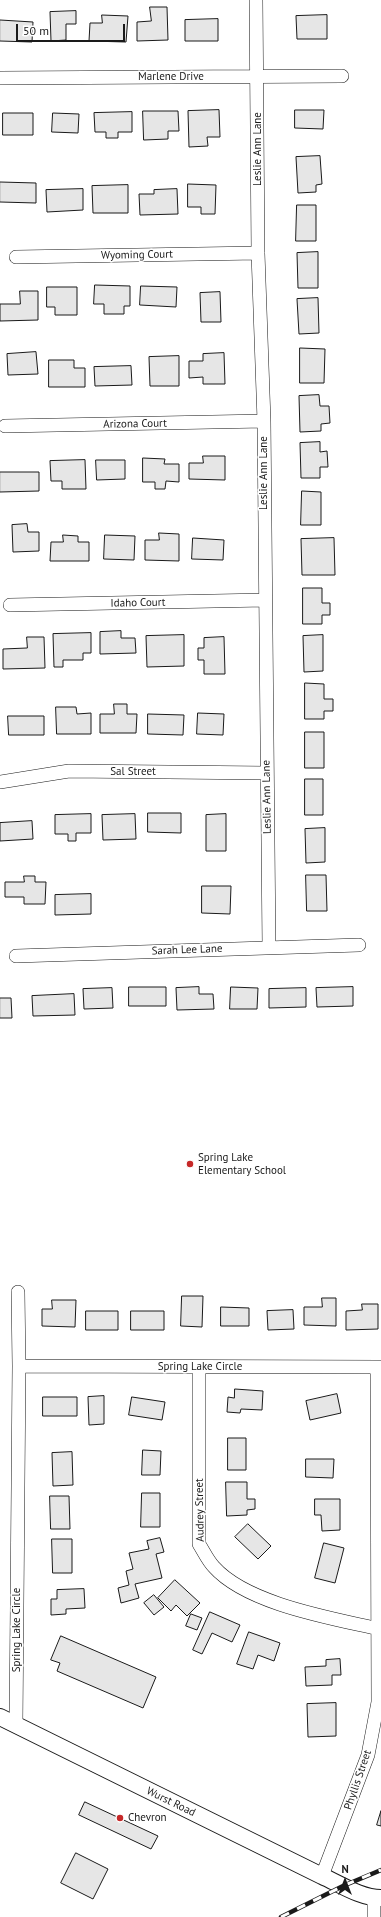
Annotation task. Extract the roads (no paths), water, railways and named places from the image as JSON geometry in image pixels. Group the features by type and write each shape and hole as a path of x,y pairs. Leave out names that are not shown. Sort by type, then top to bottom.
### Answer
{"street":[{"name":"Leslie Ann Lane","path":"256,0 258,76 258,253 264,422 269,946"},
{"name":"Marlene Drive","path":"0,78 342,76"},
{"name":"Wyoming Court","path":"16,257 258,253"},
{"name":"Arizona Court","path":"5,426 264,422"},
{"name":"Idaho Court","path":"10,605 265,600"},
{"name":"Sal Street","path":"0,782 69,771 267,773"},
{"name":"Sarah Lee Lane","path":"16,956 269,946 359,945"},
{"name":"Spring Lake Circle","path":"16,1725 19,1366 18,1292"},
{"name":"Spring Lake Circle","path":"19,1366 379,1367"},
{"name":"Audrey Street","path":"199,1367 199,1544 214,1567 231,1582 276,1604 379,1629"},
{"name":"Phyllis Street","path":"322,1876 368,1755 379,1702 379,1367"},
{"name":"Wurst Road","path":"0,1716 322,1876 343,1886 378,1898"},
{"path":"374,1917 378,1898"}],"railway":[{"path":"281,1917 343,1886 381,1870"}],"place":[{"name":"Spring Lake Elementary School","path":"190,1164"},
{"name":"Chevron","path":"120,1818"}]}
